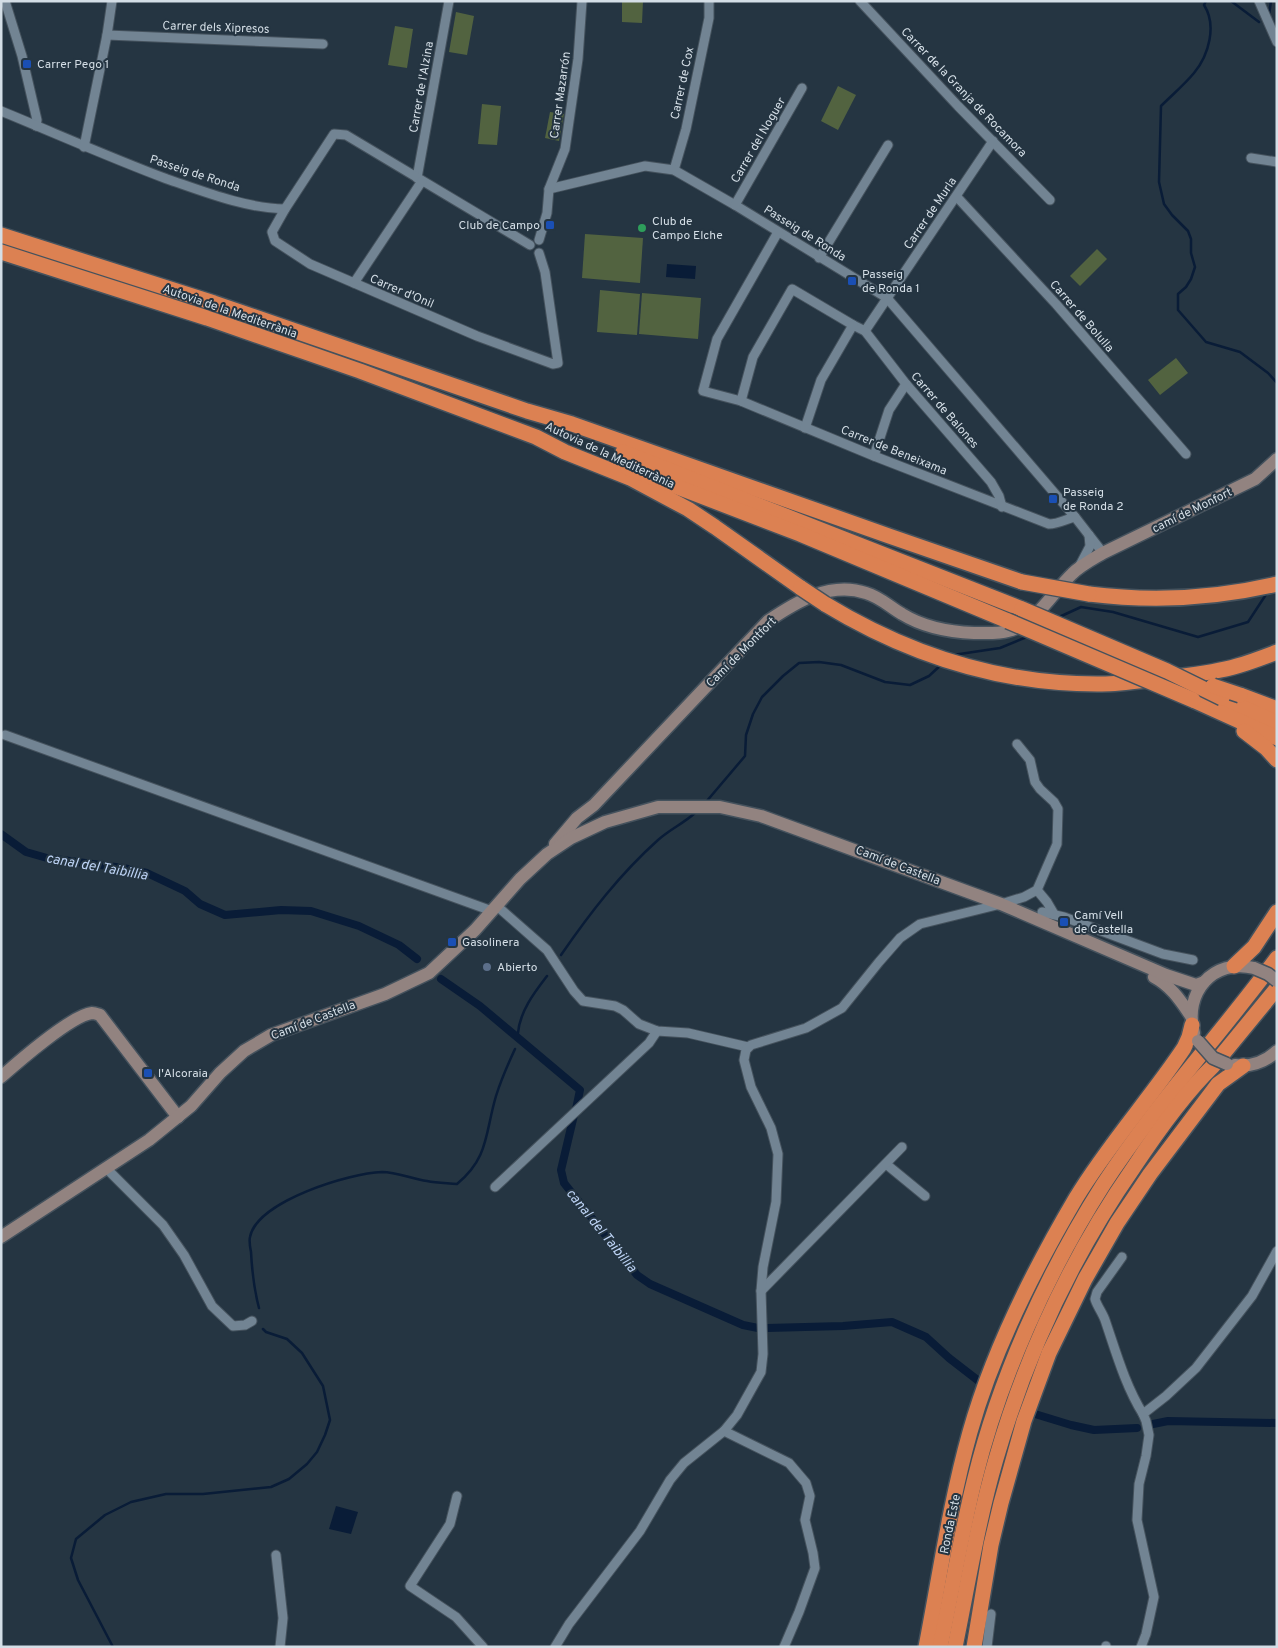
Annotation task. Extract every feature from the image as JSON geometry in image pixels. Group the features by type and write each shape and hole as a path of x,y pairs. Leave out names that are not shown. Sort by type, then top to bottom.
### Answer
{"highway":[{"name":"Autovia de la Mediterrània","path":"1,235 206,300 527,411 572,424 1022,582 1089,594 1150,600 1227,595 1277,584"},
{"name":"Autovia de la Mediterrània","path":"1,252 207,318 536,437 565,452 630,478 675,502 715,527 825,604 859,624 912,648 952,662 1015,678 1078,684 1121,684 1205,673 1236,666 1277,652"},
{"path":"527,411 572,432 1022,609 1167,671 1240,695 1277,710"},
{"path":"536,437 567,445 791,531 1194,700 1222,706 1277,723"},
{"path":"1167,671 1277,738"},
{"path":"1222,706 1235,725 1261,744 1277,760"},
{"path":"1234,966 1254,947 1277,912"},
{"path":"956,1647 1002,1413 1036,1310 1083,1219 1104,1184 1162,1104 1277,958"},
{"path":"1010,1391 1032,1354 1065,1281 1089,1237 1120,1187 1145,1151 1204,1075 1212,1061 1277,980"},
{"path":"1204,1075 1214,1066 1277,988"},
{"path":"926,1647 944,1540 956,1485 971,1430 988,1380 1014,1315 1050,1244 1077,1197 1114,1141 1184,1048 1189,1037 1191,1021"},
{"path":"974,1647 1001,1502 1030,1403 1053,1345 1085,1279 1116,1223 1150,1174 1218,1084 1243,1066"},
{"name":"Ronda Este","path":"940,1647 971,1494 1002,1413"}],"main road":[{"name":"camí de Monfort","path":"1103,553 1255,479 1274,464"},
{"name":"Camí de Montfort","path":"547,858 577,818 594,805 768,621 801,600 822,592 841,589 865,592 886,602 902,614 921,624 948,631 1000,633 1026,623 1073,573 1103,553"},
{"path":"594,805 595,812 605,822"},
{"path":"586,831 589,827 594,805"},
{"name":"Camí de Castella","path":"1,1237 149,1140 191,1106 220,1073 244,1051 271,1036 385,994 429,973 455,951 498,904 517,890 547,858 586,831 605,822 658,807 720,807 762,816 1001,904 1120,956 1186,982 1196,985 1204,982"},
{"name":"Camí de Castella","path":"547,858 627,821 667,808"},
{"path":"577,818 586,831 592,832 604,826 627,821"},
{"name":"Camí de Castella","path":"1120,956 1163,982 1176,994 1191,1021 1198,1041 1213,1058 1227,1064 1243,1066"},
{"path":"1191,1021 1194,998 1204,982 1214,973 1234,966 1254,968 1277,980"},
{"path":"1,1077 54,1034 74,1020 92,1013 100,1015 178,1117"},
{"path":"1243,1066 1259,1062 1277,1051"},
{"path":"1259,1062 1277,1064"}],"street":[{"path":"5,1 22,56 37,120 36,126"},
{"path":"84,146 107,35 112,1"},
{"name":"Carrer de l'Alzina","path":"354,283 420,180 449,1"},
{"name":"Carrer Mazarrón","path":"549,189 565,150 578,60 582,1"},
{"name":"Carrer de Cox","path":"674,170 686,128 709,18 709,1"},
{"name":"Carrer de la Granja de Rocamora","path":"860,1 958,106 1050,200"},
{"path":"1259,1 1277,42"},
{"name":"Carrer dels Xipresos","path":"107,35 323,44"},
{"name":"Carrer del Noguer","path":"735,204 802,88"},
{"name":"Passeig de Ronda","path":"1,111 84,146 203,192 268,208 285,208"},
{"path":"285,208 334,134 346,135 530,245 532,252 539,253 543,250 544,246 540,240 547,212 549,189"},
{"name":"Carrer de Murla","path":"887,298 993,141"},
{"path":"819,258 888,145"},
{"path":"1251,158 1277,162"},
{"name":"Passeig de Ronda","path":"549,189 645,166 674,170 735,204 819,258 887,298 1075,517 1103,553"},
{"name":"Carrer de Bolulla","path":"957,197 1056,304 1186,454"},
{"name":"Carrer d'Onil","path":"285,208 272,232 275,241 310,264 477,336 553,364 558,363 545,272 539,253"},
{"name":"Carrer de Beneixama","path":"778,232 716,339 703,391 741,401 874,456 1049,524 1057,524 1066,518 1075,517"},
{"path":"530,245 533,241 540,240"},
{"path":"741,401 753,357 792,289 852,326 865,331 887,298"},
{"path":"805,428 821,380 852,326"},
{"name":"Carrer de Balones","path":"865,331 906,384 991,482 999,496 1002,507"},
{"path":"874,456 889,410 906,384"},
{"path":"1073,573 1083,561 1090,546 1090,535"},
{"path":"5,735 498,904 547,950 574,991 583,1001 615,1006 623,1010 639,1024 657,1031 688,1033 748,1047 806,1028 842,1008 900,938 920,924 1001,904 1024,897 1037,890 1057,844 1058,809 1054,802 1040,789 1030,760 1017,744"},
{"path":"1037,890 1054,914"},
{"path":"1042,912 1064,916 1163,954 1193,960"},
{"path":"495,1187 642,1050 657,1031"},
{"path":"555,1647 580,1610 640,1531 670,1480 684,1463 724,1432 737,1415 761,1372 763,1354 761,1291 763,1267 776,1202 778,1154 771,1128 752,1087 744,1060 748,1047"},
{"path":"761,1291 902,1147"},
{"path":"886,1164 925,1196"},
{"path":"106,1168 163,1225 184,1255 212,1306 233,1326 245,1325 252,1321"},
{"path":"1143,1414 1196,1368 1252,1296 1277,1251"},
{"path":"1122,1257 1095,1299 1104,1317 1128,1385 1146,1421 1149,1436 1146,1456 1138,1484 1137,1520 1154,1597 1146,1634 1141,1647"},
{"path":"724,1432 789,1463 806,1483 810,1496 805,1520 815,1568 800,1612 784,1647"},
{"path":"457,1496 450,1524 410,1586 456,1617 483,1647"},
{"path":"276,1555 283,1618 280,1647"},
{"path":"987,1647 991,1614"}],"green space":[{"path":"622,1 643,1 642,23 622,22"},
{"path":"456,12 474,16 467,55 449,52"},
{"path":"395,26 413,29 407,68 388,65"},
{"path":"838,86 856,95 838,130 821,121"},
{"path":"482,104 501,106 497,145 478,144"},
{"path":"550,112 564,114 559,141 545,138"},
{"path":"585,234 643,238 640,283 582,278"},
{"path":"1097,249 1107,259 1080,286 1070,276"},
{"path":"600,290 640,294 637,335 597,332"},
{"path":"642,293 701,298 698,339 639,334"},
{"path":"1176,358 1188,373 1160,395 1148,380"}],"water":[{"path":"667,264 696,266 695,279 666,277"},
{"path":"336,1506 358,1512 351,1534 329,1529"}],"waterway":[{"path":"1206,1 1204,5 1208,13 1211,31 1204,58 1190,77 1161,106 1159,182 1164,204 1188,231 1195,267 1186,287 1178,294 1178,310 1206,342 1240,352 1268,373 1277,383"},
{"path":"1231,1 1259,22"},
{"path":"1269,15 1271,1"},
{"path":"1057,618 1081,607 1113,612 1198,637 1248,622 1267,593"},
{"path":"953,655 1000,648 1029,636"},
{"path":"706,802 745,756 746,735 753,714 762,697 799,663 819,662 841,665 885,682 910,685 929,676 943,663"},
{"path":"561,955 594,909 631,866 662,836 695,813"},
{"name":"canal del Taibillia","path":"1,834 26,852 47,858 147,873 185,891 200,904 225,915 281,910 311,911 359,926 399,945 417,959"},
{"path":"518,1033 525,1010 547,976"},
{"name":"canal del Taibillia","path":"441,979 480,1006 580,1090 576,1109"},
{"path":"259,1308 253,1280 250,1242 250,1237 256,1224 269,1212 307,1191 367,1174 388,1172 431,1182 457,1184 467,1174 481,1154 496,1096 515,1049"},
{"name":"canal del Taibillia","path":"574,1115 561,1170 564,1183 637,1275 650,1284 743,1325 758,1328"},
{"name":"canal del Taibillia","path":"767,1328 843,1326 892,1322 926,1337 980,1382"},
{"path":"113,1647 78,1580 71,1558 76,1539 105,1515 131,1502 166,1494 203,1494 271,1487 289,1479 307,1464 317,1452 330,1420 323,1386 302,1353 287,1339 266,1332 263,1329"},
{"name":"canal del Taibillia","path":"1035,1414 1094,1430 1137,1428"},
{"name":"canal del Taibillia","path":"1153,1424 1168,1421 1277,1423"}],"place":[{"name":"Carrer Pego 1","path":"27,64"},
{"name":"Club de Campo","path":"550,225"},
{"name":"Club de Campo Elche","path":"642,228"},
{"name":"Passeig de Ronda 1","path":"852,281"},
{"name":"Passeig de Ronda 2","path":"1053,499"},
{"name":"Camí Vell de Castella","path":"1064,922"},
{"name":"Gasolinera","path":"452,942"},
{"name":"Abierto","path":"487,967"},
{"name":"l'Alcoraia","path":"148,1073"}]}
